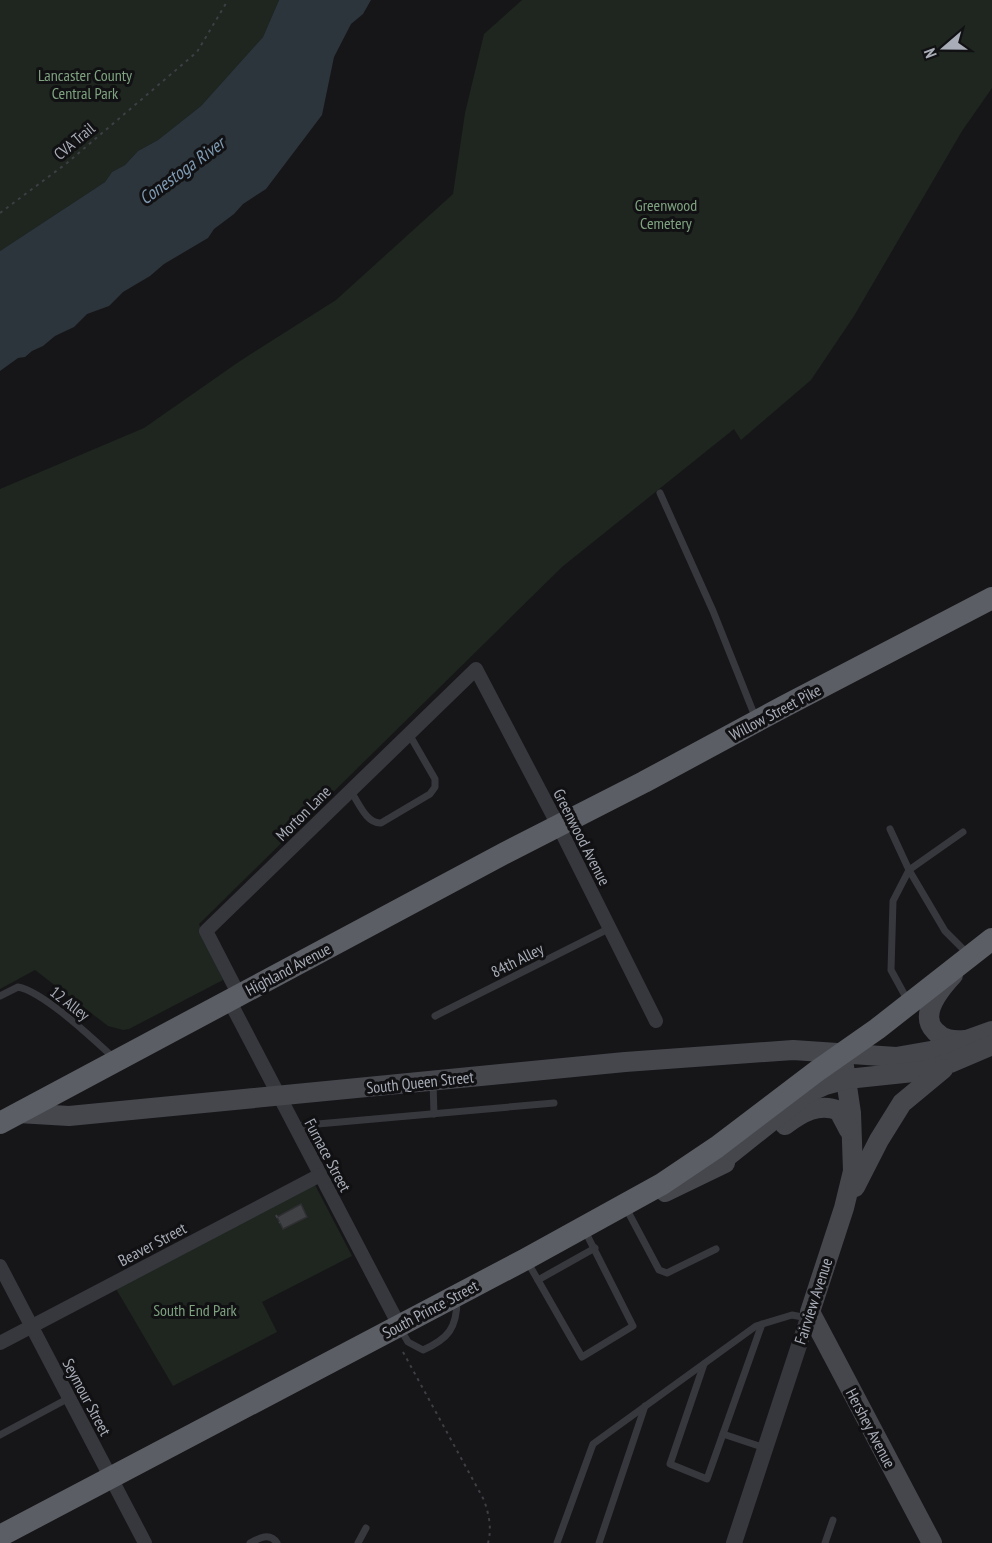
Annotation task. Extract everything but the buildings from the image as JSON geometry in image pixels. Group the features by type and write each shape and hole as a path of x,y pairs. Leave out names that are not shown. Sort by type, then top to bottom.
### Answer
{"highway":[{"name":"Willow Street Pike","path":"559,827 992,598"},
{"name":"Highland Avenue","path":"9,1118 505,853 559,827"},
{"path":"842,1053 992,939"},
{"name":"South Prince Street","path":"0,1536 624,1206 717,1147 842,1053"}],"main road":[{"path":"969,956 947,982 930,1008 928,1019 932,1029 946,1040 970,1039"},
{"name":"South Queen Street","path":"9,1118 69,1116 625,1062 793,1050 896,1057 942,1049 992,1031"},
{"path":"713,1168 807,1093 825,1085 847,1078 923,1071 951,1063 992,1045"},
{"name":"Fairview Avenue","path":"809,1315 844,1209 853,1171 847,1078 842,1053"},
{"path":"844,1209 879,1140 902,1103 951,1063"},
{"path":"624,1206 662,1193 743,1155 798,1115 819,1108 830,1107 839,1111 852,1138"},
{"name":"Hershey Avenue","path":"809,1315 932,1543"}],"street":[{"name":"Morton Lane","path":"234,998 206,931 476,669"},
{"name":"Greenwood Avenue","path":"476,669 559,827 656,1021"},
{"name":"Furnace Street","path":"234,998 278,1096 399,1325"},
{"name":"Beaver Street","path":"0,1343 320,1175"},
{"name":"Seymour Street","path":"0,1266 145,1543"},
{"name":"Fairview Avenue","path":"734,1543 809,1315"}],"lane":[{"path":"660,493 713,610 757,721"},
{"path":"350,790 370,821 376,823 381,823 430,794 435,787 435,780 409,734"},
{"path":"890,829 909,870 945,931 969,956"},
{"path":"909,1004 891,970 893,901 909,870 963,832"},
{"name":"84th Alley","path":"435,1016 610,928"},
{"name":"12 Alley","path":"0,996 18,987 29,989 117,1060"},
{"path":"433,1081 434,1114"},
{"path":"295,1126 554,1103"},
{"path":"624,1206 659,1270 667,1273 716,1249"},
{"path":"526,1259 582,1358 633,1326 583,1228"},
{"path":"538,1280 595,1248"},
{"path":"399,1325 408,1342 423,1350 438,1343 453,1327 457,1310 456,1294"},
{"path":"557,1543 593,1444 762,1324 792,1315 809,1315"},
{"path":"704,1364 670,1464 707,1479 762,1324"},
{"path":"0,1435 69,1398"},
{"path":"599,1543 645,1406"},
{"path":"723,1434 765,1448"},
{"path":"825,1543 833,1520"},
{"path":"358,1543 366,1528"},
{"path":"250,1543 270,1537 277,1543"}],"path":[{"name":"CVA Trail","path":"0,213 67,163 197,52 228,0"},
{"path":"273,1209 280,1223"},
{"path":"399,1325 403,1352 484,1500 491,1534 488,1543"}],"green space":[{"name":"Lancaster County Central Park","path":"0,0 279,0 263,37 201,106 158,140 138,151 125,165 112,172 105,182 0,251"},
{"name":"Greenwood Cemetery","path":"522,0 992,0 992,88 962,131 854,316 811,380 741,440 734,429 562,567 199,924 223,980 123,1030 108,1026 35,970 0,989 0,489 144,428 240,361 336,300 453,194 465,113 484,34"},
{"name":"South End Park","path":"314,1183 352,1256 262,1302 277,1332 173,1386 115,1287"}],"water":[{"name":"Conestoga River","path":"279,0 371,0 363,14 351,24 334,57 322,115 266,189 243,204 214,229 208,238 123,292 109,306 87,314 74,327 55,336 25,357 18,358 0,371 0,251 105,182 112,172 125,165 138,151 158,140 201,106 263,37"}]}
